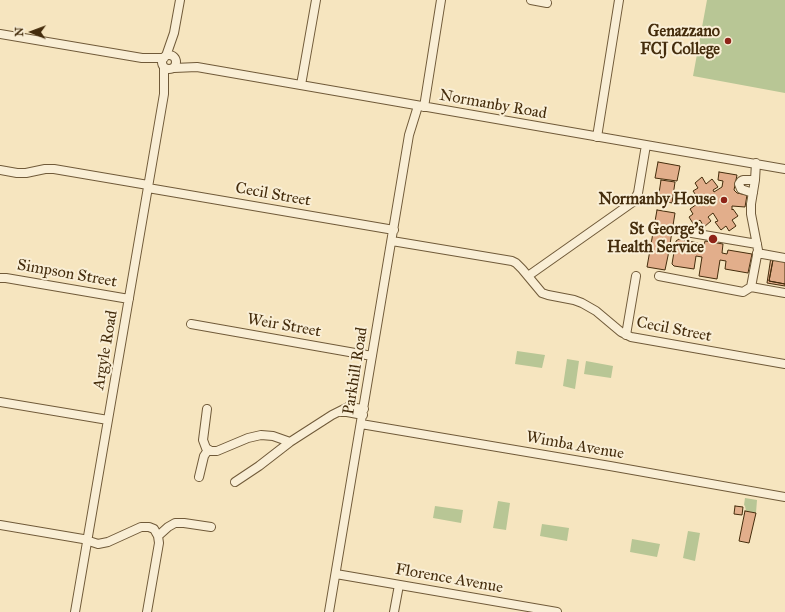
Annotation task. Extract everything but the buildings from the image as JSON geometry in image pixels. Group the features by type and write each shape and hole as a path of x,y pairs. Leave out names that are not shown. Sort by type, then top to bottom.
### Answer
{"street":[{"name":"Argyle Road","path":"75,612 180,0"},
{"path":"301,85 316,0"},
{"name":"Parkhill Road","path":"329,612 410,135 418,106 441,0"},
{"path":"532,0 547,3"},
{"path":"597,137 619,0"},
{"name":"Normanby Road","path":"0,34 785,169"},
{"path":"528,276 633,202 638,193 646,145"},
{"path":"751,287 757,253 757,244 751,214 756,164"},
{"name":"Cecil Street","path":"0,170 26,174 54,168 148,187 394,230"},
{"path":"753,193 742,189 740,187 740,182 743,180 755,180"},
{"path":"680,231 757,244"},
{"name":"Cecil Street","path":"392,241 507,260 516,263 542,293 586,304 626,335 785,364"},
{"path":"757,253 785,258"},
{"path":"626,335 636,276"},
{"path":"659,276 743,292 751,287 785,293"},
{"name":"Simpson Street","path":"0,278 129,299"},
{"name":"Weir Street","path":"191,324 372,356"},
{"path":"0,402 108,420"},
{"path":"235,482 290,442 332,415 348,407 363,412"},
{"path":"207,409 203,440 206,448 213,452 217,452 248,438 261,435 273,436 290,442"},
{"name":"Wimba Avenue","path":"361,424 785,497"},
{"path":"199,477 204,456 208,450"},
{"path":"158,536 168,527 176,523 211,527"},
{"path":"0,525 83,539 98,544 144,527 154,529 158,536 158,543 147,612"},
{"name":"Florence Avenue","path":"336,574 557,612"},
{"path":"394,612 399,585"}],"green space":[{"name":"Genazzano FCJ College","path":"707,0 785,0 785,93 693,76"},
{"path":"517,351 545,355 542,368 515,364"},
{"path":"567,359 579,361 575,389 563,386"},
{"path":"586,361 613,366 611,378 584,374"},
{"path":"745,498 757,500 756,513 746,511 744,505"},
{"path":"498,501 510,503 506,530 493,528"},
{"path":"435,506 463,510 461,523 433,518"},
{"path":"542,524 569,528 567,541 540,536"},
{"path":"688,531 700,533 695,561 683,558"},
{"path":"632,539 660,544 657,557 630,552"}],"place":[{"name":"Genazzano FCJ College","path":"728,41"},
{"name":"Normanby House","path":"724,200"},
{"name":"St George's Health Service","path":"713,239"}]}
